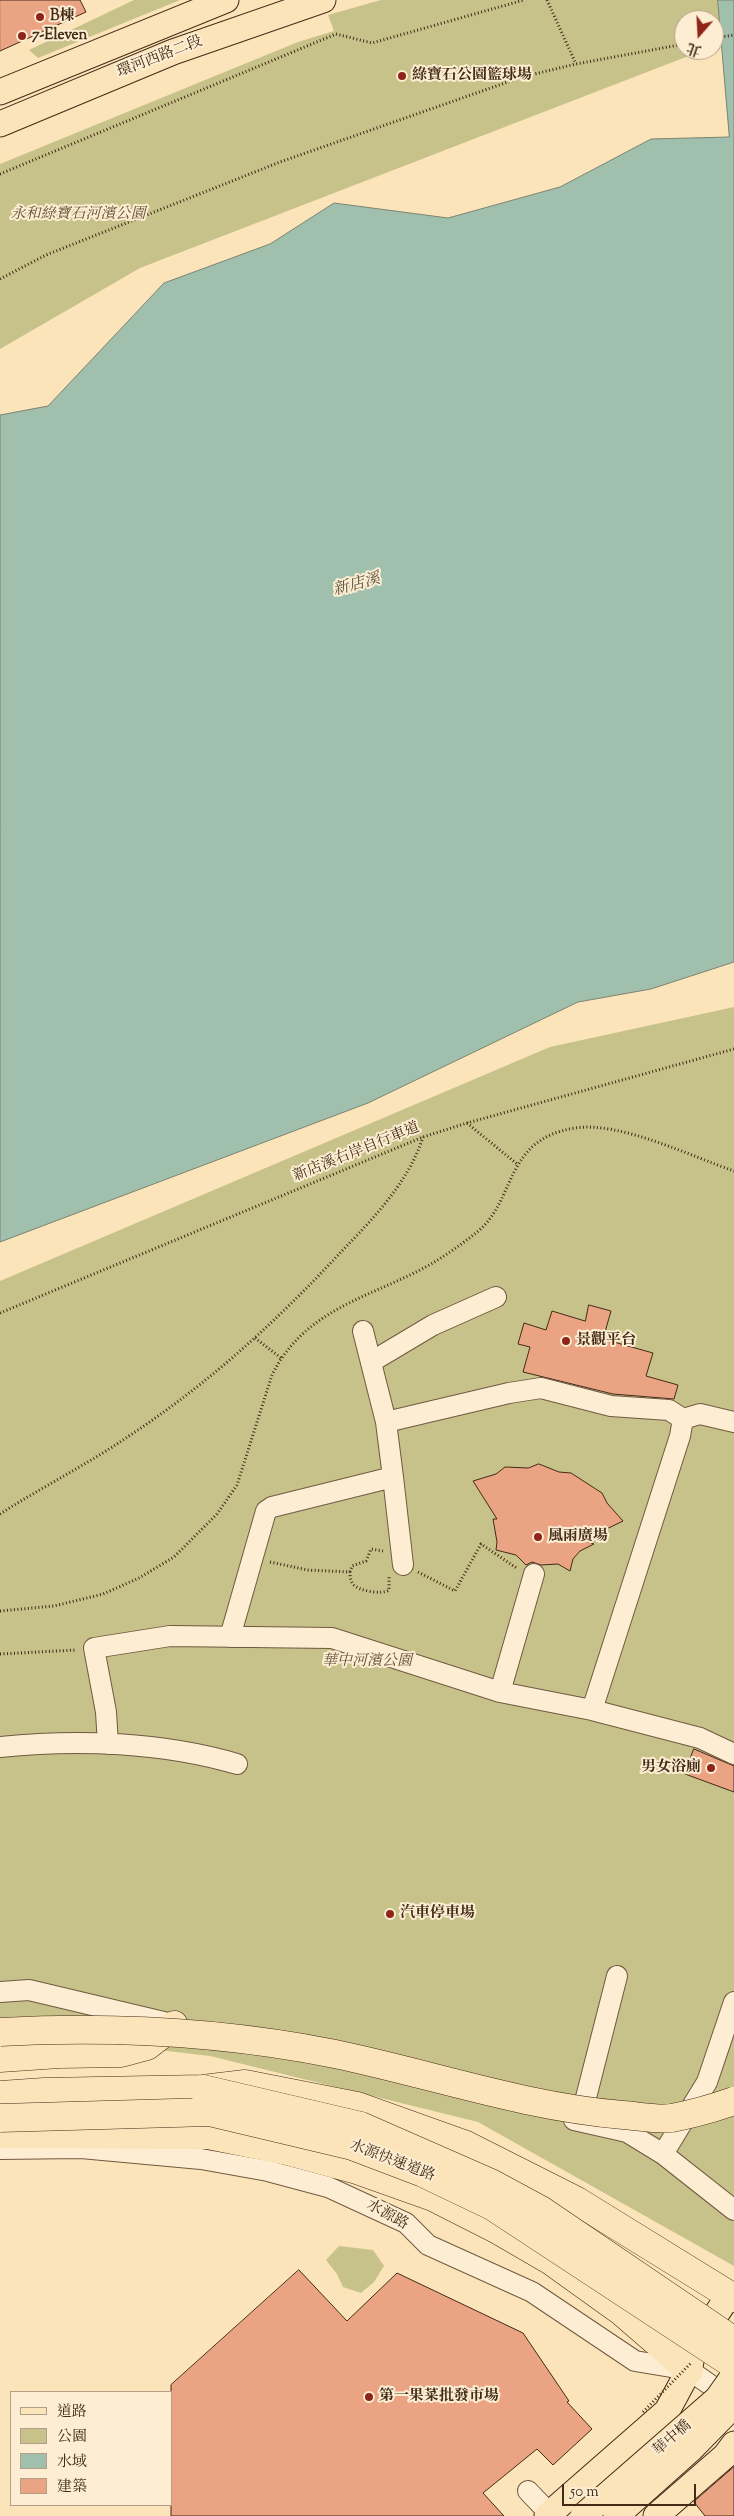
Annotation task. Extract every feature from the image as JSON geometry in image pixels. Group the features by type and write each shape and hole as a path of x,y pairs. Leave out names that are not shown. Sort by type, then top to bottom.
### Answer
{"highway":[{"path":"0,2058 59,2054 121,2053 148,2046 174,2025"},
{"path":"0,2032 44,2029 126,2031 238,2038 334,2054 534,2101 598,2113 670,2118"},
{"path":"203,2089 245,2084 357,2106 466,2145 577,2201 732,2292"},
{"name":"水源快速道路","path":"0,2095 44,2092 203,2089 361,2126 491,2182 541,2210 734,2341"},
{"path":"537,2122 603,2123 670,2118 734,2101"},
{"name":"水源快速道路","path":"5,2134 209,2112 352,2146 423,2173 492,2206 734,2365"},
{"path":"5,2134 208,2135 287,2151 357,2170 433,2197 496,2228 551,2261 692,2364"}],"main road":[{"name":"環河西路二段","path":"0,92 226,0"},
{"name":"環河西路二段","path":"0,124 173,52 323,0"},
{"path":"548,2515 656,2411 692,2364 694,2348 732,2292"},
{"name":"華中橋","path":"584,2516 717,2399 734,2375"},
{"name":"華中橋","path":"616,2516 690,2450 734,2403"},
{"path":"656,2411 702,2405 727,2426 730,2450 656,2516"}],"street":[{"path":"371,1362 433,1325 496,1297"},
{"path":"363,1331 386,1422 393,1477 395,1566"},
{"path":"386,1422 509,1392 541,1388 611,1406 669,1410 683,1419 700,1414 734,1422"},
{"path":"592,1710 680,1436 683,1419"},
{"path":"230,1637 266,1511 272,1507 393,1477"},
{"path":"500,1692 534,1574"},
{"path":"108,1744 106,1712 94,1648 170,1636 332,1638 500,1692 592,1710 700,1738 734,1754"},
{"path":"0,1748 32,1744 108,1744 201,1753 237,1764"},
{"path":"580,2122 618,1976"},
{"path":"0,1992 29,1990 627,2132 663,2154 734,2210"},
{"path":"663,2154 707,2082 734,2002"},
{"name":"水源路","path":"5,2134 81,2148 201,2159 268,2171 328,2186 406,2223 428,2245 532,2292 635,2362 692,2364 734,2403"},
{"path":"528,2490 548,2515"}],"path":[{"path":"0,174 336,34 372,43 524,0"},
{"path":"547,0 576,64"},
{"path":"0,279 46,256 280,162 522,78 576,64 674,46"},
{"name":"新店溪右岸自行車道","path":"0,1313 424,1137 467,1123 734,1049"},
{"path":"467,1123 517,1164"},
{"path":"0,1514 129,1437 221,1370 293,1304 368,1224 416,1159 424,1137"},
{"path":"255,1338 281,1358"},
{"path":"385,1553 381,1549 372,1549 366,1561 356,1563 350,1572 352,1583 356,1587 385,1592 390,1585 395,1566 455,1591 481,1544 519,1570 534,1574"},
{"path":"253,1558 300,1569 350,1572"},
{"path":"0,1654 35,1654 94,1648"},
{"path":"656,2411 692,2364"}],"green space":[{"path":"134,0 180,0 38,58 29,50"},
{"name":"永和綠寶石河濱公園","path":"381,0 718,0 719,10 674,10 674,60 678,60 140,268 0,349 0,164 298,42 334,31 328,15"},
{"name":"華中河濱公園","path":"734,1007 734,2266 478,2122 210,2056 108,2044 0,2057 0,1281 550,1047"},
{"path":"339,2246 373,2250 384,2266 374,2282 361,2293 343,2287 337,2274 326,2260"}],"water":[{"name":"新店溪","path":"718,0 734,0 734,962 651,989 578,1002 368,1103 0,1242 0,415 48,406 164,283 270,244 334,203 448,218 560,187 651,139 729,137 723,60 724,10 719,10"}],"building":[{"name":"B棟","path":"0,0 80,0 86,12 0,51"},
{"name":"景觀平台","path":"589,1305 611,1311 603,1339 653,1353 646,1376 678,1385 674,1399 613,1394 523,1372 530,1347 518,1344 524,1323 546,1330 552,1311 585,1321"},
{"path":"539,1464 559,1472 571,1473 602,1493 607,1503 623,1521 584,1540 594,1544 580,1551 573,1559 570,1571 558,1564 541,1565 532,1562 526,1565 516,1555 496,1550 497,1542 493,1519 497,1519 473,1481 496,1474 505,1467 528,1468"},
{"name":"男女浴廁","path":"694,1749 734,1766 734,1792 685,1774"},
{"name":"第一果菜批發市場","path":"299,2270 347,2321 397,2273 523,2333 569,2401 567,2402 592,2429 553,2465 537,2449 483,2493 504,2516 171,2516 171,2385"},
{"path":"734,2467 734,2516 705,2516 694,2502"}],"place":[{"name":"B棟","path":"40,17"},
{"name":"7-Eleven","path":"22,36"},
{"name":"綠寶石公園籃球場","path":"402,76"},
{"name":"景觀平台","path":"566,1341"},
{"name":"風雨廣場","path":"538,1537"},
{"name":"男女浴廁","path":"711,1768"},
{"name":"汽車停車場","path":"390,1914"},
{"name":"第一果菜批發市場","path":"369,2397"}]}
